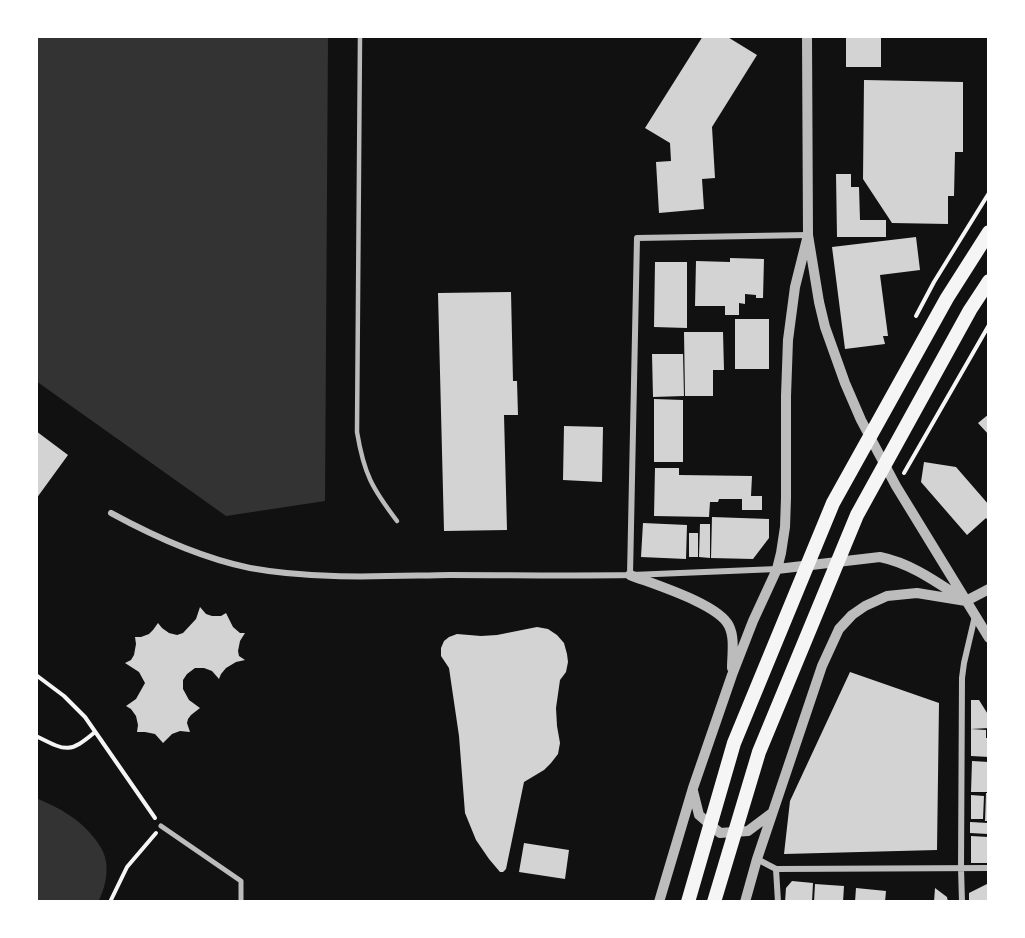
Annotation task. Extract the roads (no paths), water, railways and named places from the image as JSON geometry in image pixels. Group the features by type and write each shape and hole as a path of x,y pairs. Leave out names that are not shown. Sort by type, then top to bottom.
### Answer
{"main road":[{"path":"688,902 734,743 833,503 947,298 989,232"},
{"path":"714,902 759,752 857,515 970,310 989,281"}],"street":[{"path":"807,36 808,235 819,302 833,350 861,420 896,486 989,638"},
{"path":"659,902 693,788 732,675 777,569 785,527 788,340 795,287 808,235"},
{"path":"630,575 637,238 808,235"},
{"path":"111,513 177,545 225,561 271,571 321,575 630,575 777,569 880,557 917,571 966,601"},
{"path":"630,575 692,599 722,615 732,633 732,675"},
{"path":"745,902 757,859 822,666 844,622 865,606 886,597 917,593 966,601 989,589"},
{"path":"962,902 962,678 976,615"},
{"path":"693,788 699,815 720,833 748,831 773,813"},
{"path":"161,826 241,881 241,902"},
{"path":"757,859 776,869 989,868"},
{"path":"776,869 778,902"}],"lane":[{"path":"360,36 357,432 363,465 370,481 397,521"}]}
